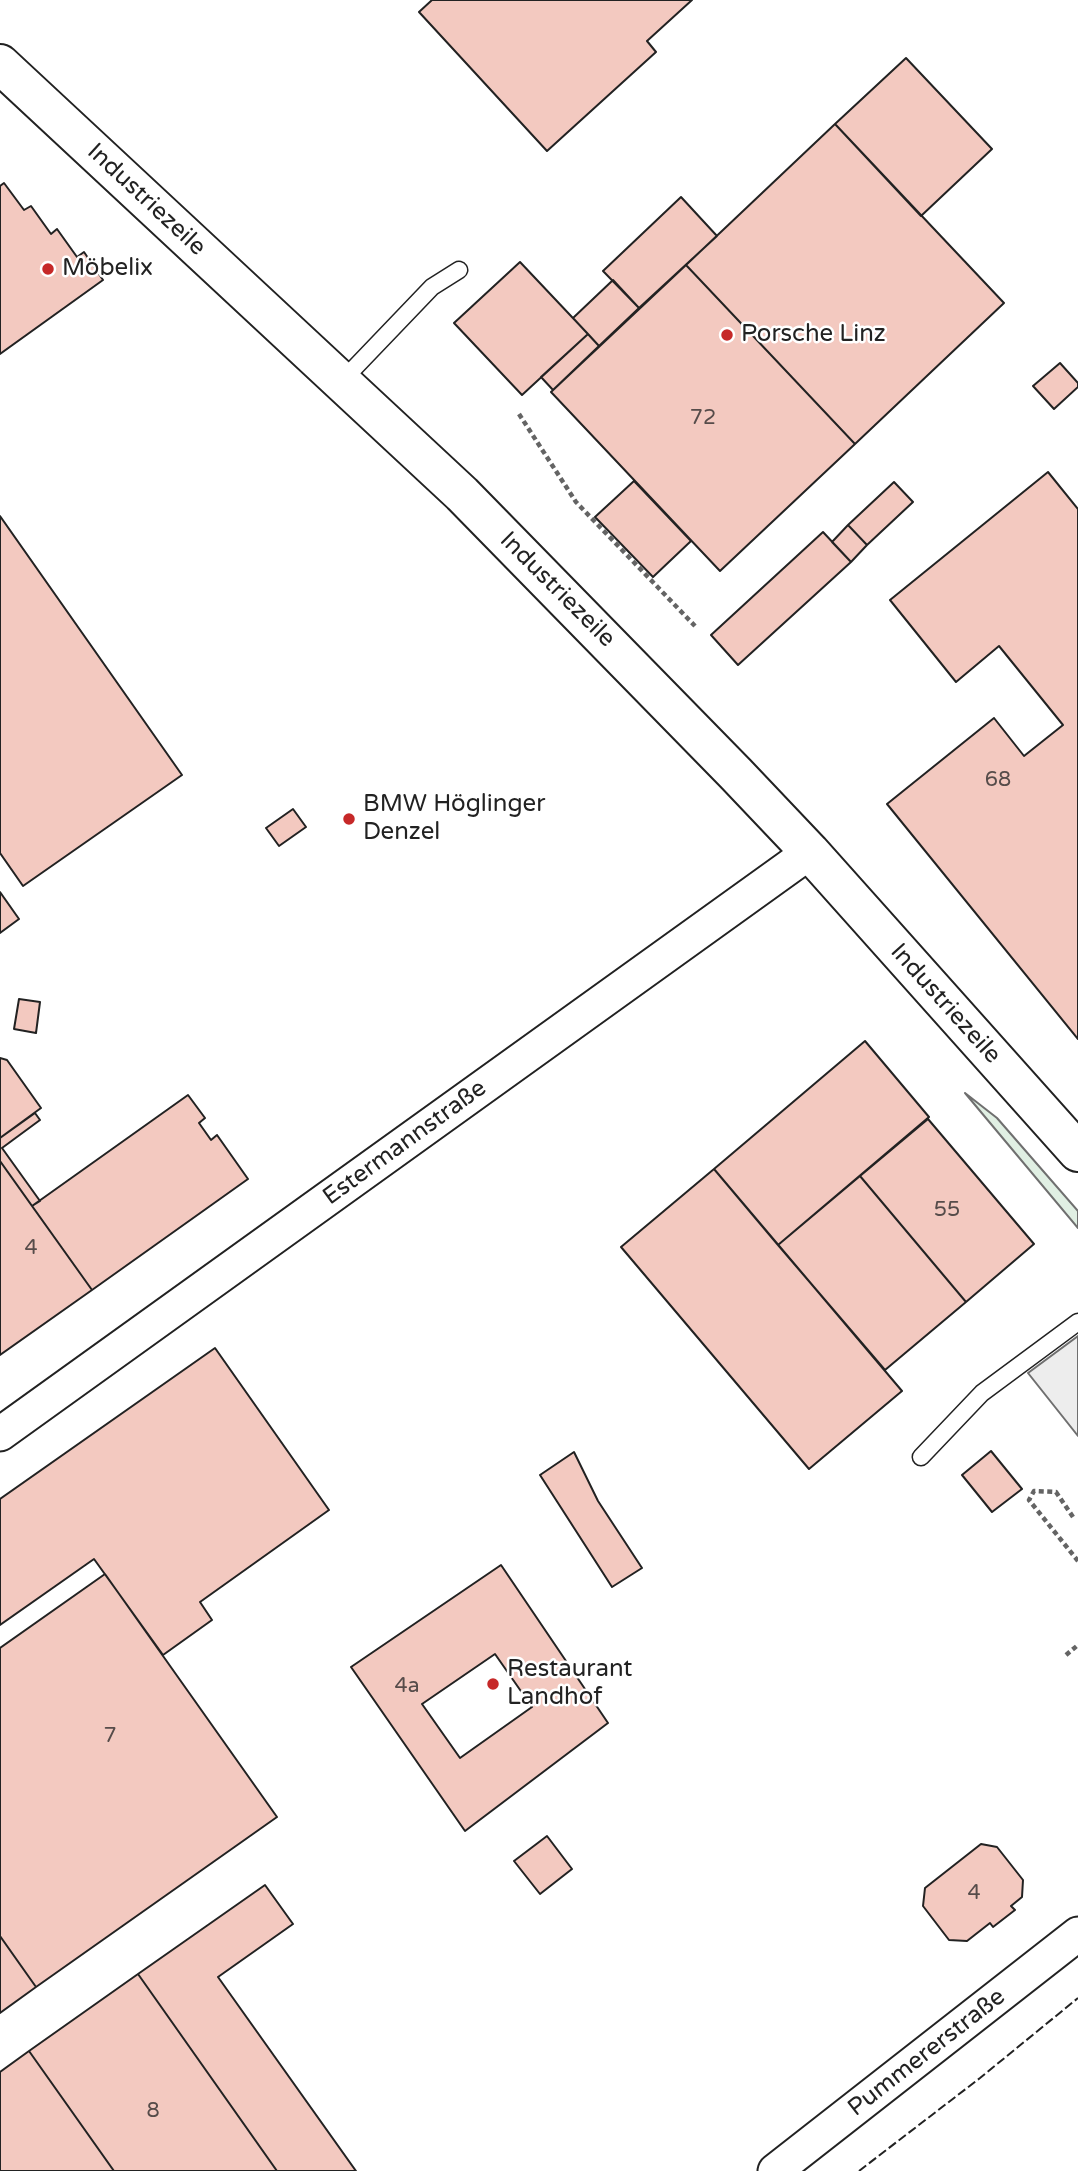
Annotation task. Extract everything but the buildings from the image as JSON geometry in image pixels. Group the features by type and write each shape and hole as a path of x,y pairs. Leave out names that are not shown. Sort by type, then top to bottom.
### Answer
{"main road":[{"name":"Industriezeile","path":"0,64 462,494 643,677 810,852 1078,1152"}],"street":[{"name":"Estermannstraße","path":"0,1434 810,852"},
{"name":"Pummererstraße","path":"775,2171 1078,1934"}],"lane":[{"path":"341,382 454,265"},
{"path":"921,1457 982,1393 1078,1322"}],"path":[{"path":"519,414 576,502 695,626"},
{"path":"1073,1517 1056,1492 1034,1491 1029,1500 1078,1561"},
{"path":"1066,1655 1078,1645"}],"green space":[{"path":"965,1093 997,1118 1078,1211 1078,1228"}],"shaded area":[{"path":"1078,1336 1078,1436 1028,1373"}],"fence":[{"path":"859,2171 1078,1998"}],"place":[{"name":"Möbelix","path":"48,269"},
{"name":"Porsche Linz","path":"727,335"},
{"name":"BMW Höglinger Denzel","path":"349,819"},
{"name":"Restaurant Landhof","path":"493,1684"}]}
